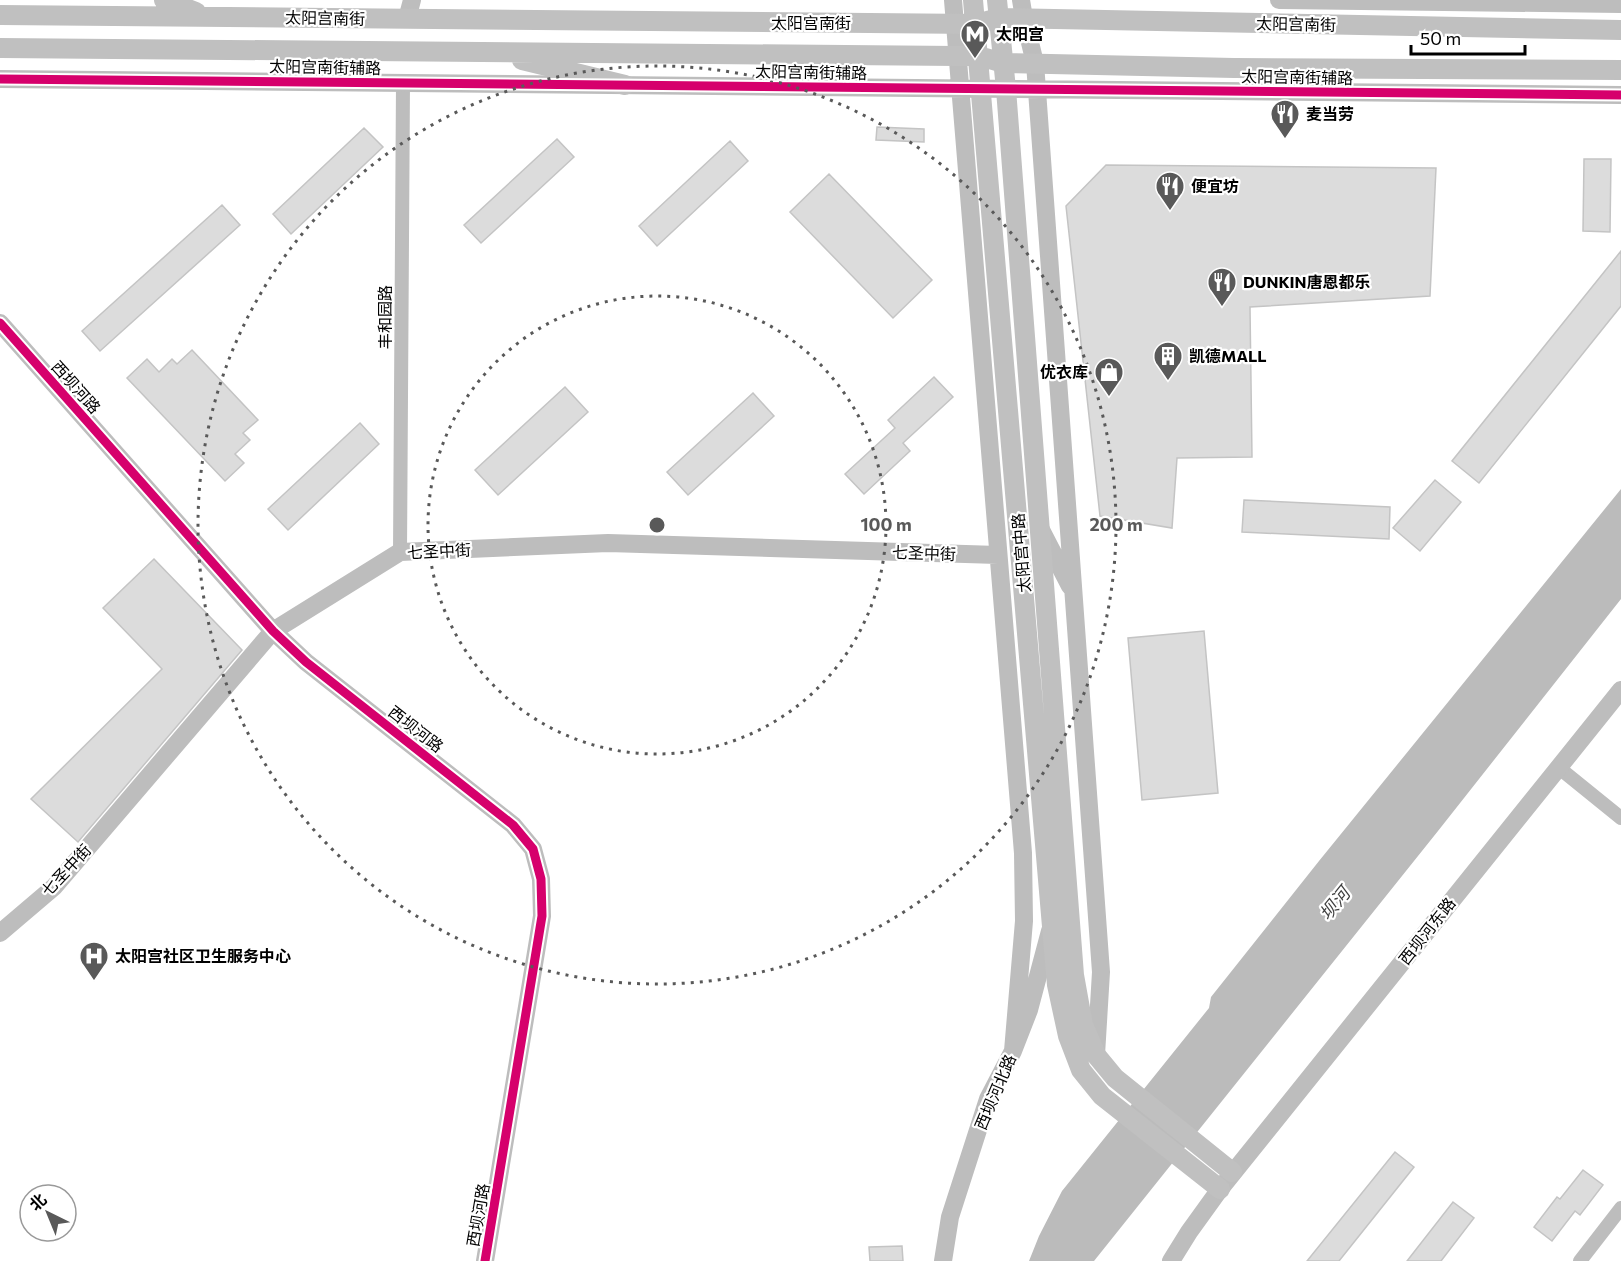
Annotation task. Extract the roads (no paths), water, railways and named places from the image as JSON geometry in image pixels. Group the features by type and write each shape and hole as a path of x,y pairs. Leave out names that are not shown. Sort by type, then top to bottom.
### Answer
{"main road":[{"path":"164,0 207,17"},
{"name":"太阳宫中路","path":"973,0 966,24 979,56 1057,984 1068,1036 1081,1070 1102,1096 1220,1189"},
{"name":"太阳宫南街","path":"0,15 207,17 410,9 966,24 998,9 1022,9 1621,30"},
{"name":"太阳宫中路","path":"998,9 1074,975 1083,1025 1096,1055 1115,1078 1225,1167"},
{"name":"太阳宫南街","path":"0,48 979,56"},
{"path":"487,52 625,85"},
{"path":"979,56 1003,63 1245,68 1621,70"}],"street":[{"name":"太阳宫中路","path":"953,0 966,24 957,56 959,89 1023,853 1024,921 1013,1051"},
{"name":"太阳宫南街","path":"1279,0 1621,4"},
{"path":"1022,9 1035,63 1101,972 1096,1055"},
{"name":"太阳宫南街辅路","path":"0,79 1621,95"},
{"name":"丰和园路","path":"400,552 403,83"},
{"name":"西坝河路","path":"0,323 273,631 306,662 513,825 533,849 542,879 542,916 485,1261"},
{"path":"1026,360 1057,358"},
{"path":"1003,608 1017,506"},
{"path":"1039,526 1074,593"},
{"name":"七圣中街","path":"0,933 54,886 273,631 400,552 608,543 998,555"},
{"name":"西坝河东路","path":"1171,1261 1220,1189 1225,1167 1621,690"},
{"path":"1558,767 1621,818"},
{"name":"西坝河北路","path":"944,1261 950,1217 988,1099 1013,1051 1029,1010 1052,924"},
{"path":"1580,1261 1621,1209"}],"water":[{"name":"坝河","path":"1621,489 1621,599 1094,1261 1029,1261 1062,1191 1209,1008 1211,997 1319,861"}],"place":[{"name":"太阳宫","path":"975,60"},
{"name":"麦当劳","path":"1285,140"},
{"name":"便宜坊","path":"1170,212"},
{"name":"DUNKIN唐恩都乐","path":"1222,308"},
{"name":"凯德MALL","path":"1168,382"},
{"name":"优衣库","path":"1109,398"},
{"name":"太阳宫社区卫生服务中心","path":"94,982"}]}
